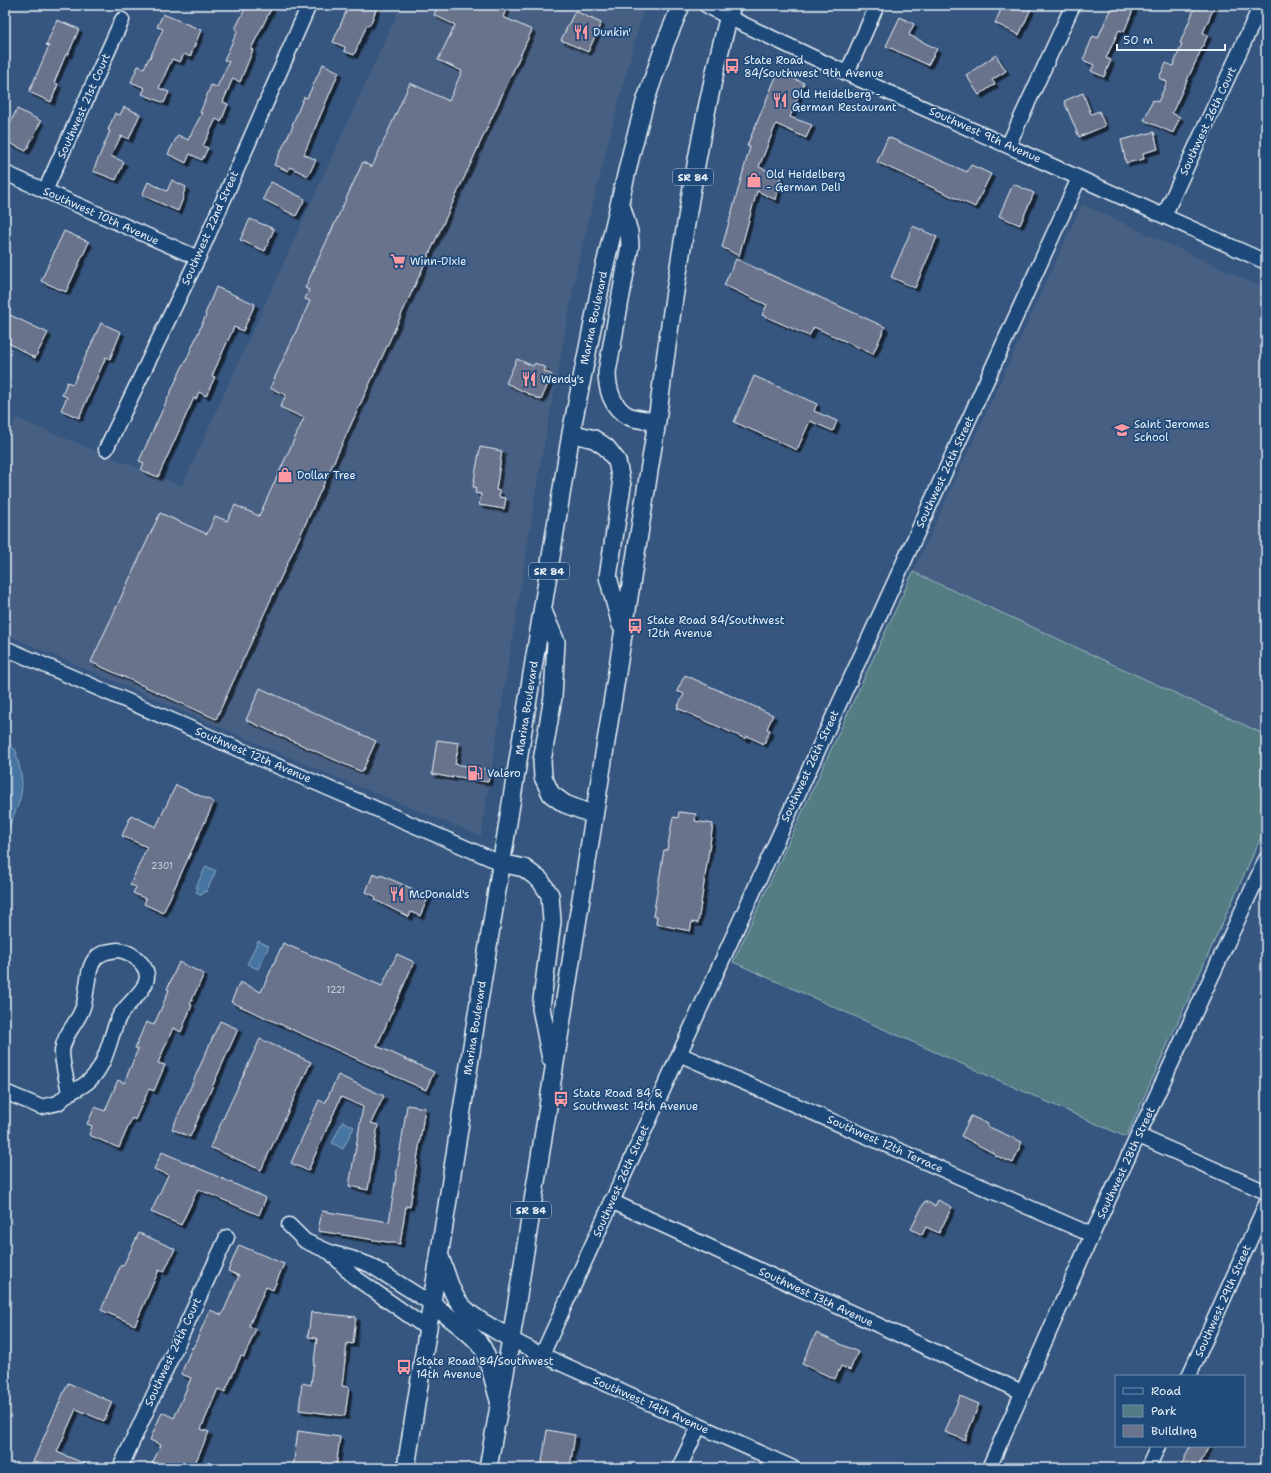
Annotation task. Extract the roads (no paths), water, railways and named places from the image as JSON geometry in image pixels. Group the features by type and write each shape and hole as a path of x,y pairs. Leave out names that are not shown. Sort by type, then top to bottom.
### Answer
{"main road":[{"name":"Marina Boulevard","path":"406,1468 501,863 571,433 620,199 645,102 665,44 681,5"},
{"name":"SR 84","path":"488,1468 511,1338 657,421 667,339 699,142 727,9"},
{"path":"620,199 629,232 630,245 607,372 607,380 612,397 623,412 635,418 657,421"},
{"path":"571,433 594,439 606,447 617,462 622,486 608,577 623,631"},
{"path":"543,611 556,642 553,697 542,761 543,777 551,794 576,810 594,816"},
{"path":"501,863 524,868 540,880 550,895 552,921 541,1008 553,1071"},
{"path":"440,1256 456,1297 464,1307 473,1316 511,1338"},
{"path":"432,1304 472,1336 481,1346 486,1356 500,1404"}],"street":[{"name":"Southwest 22nd Street","path":"106,449 198,258 309,5"},
{"name":"Southwest 9th Avenue","path":"706,5 727,9 847,73 1266,262"},
{"path":"847,73 877,5"},
{"path":"1008,146 1073,5"},
{"name":"Southwest 26th Court","path":"1164,216 1261,5"},
{"name":"Southwest 21st Court","path":"45,191 122,20"},
{"name":"Southwest 10th Avenue","path":"5,173 198,258"},
{"name":"Southwest 26th Street","path":"542,1355 1079,178"},
{"name":"Southwest 12th Avenue","path":"5,648 501,863"},
{"name":"Southwest 28th Street","path":"989,1468 1092,1235 1266,859"},
{"path":"5,1092 41,1107 58,1103 70,1093 92,1079 104,1060 118,1018 142,991 145,984 147,976 146,970 138,960 125,951 118,950 104,952 96,958 91,969 82,1011 64,1042 62,1059 70,1093"},
{"name":"Southwest 12th Terrace","path":"679,1054 1092,1235"},
{"path":"1139,1136 1266,1192"},
{"name":"Southwest 13th Avenue","path":"611,1201 1022,1392"},
{"name":"Southwest 29th Street","path":"1189,1375 1266,1204"},
{"path":"289,1225 305,1241 332,1254 351,1258 370,1265 432,1304"},
{"name":"Southwest 24th Court","path":"120,1468 227,1237"},
{"path":"332,1254 353,1276 428,1329"},
{"name":"Southwest 14th Avenue","path":"511,1338 542,1355 793,1468"},
{"path":"679,1468 698,1426"},
{"path":"1148,1468 1158,1447"}],"place":[{"name":"Dunkin'","path":"581,32"},
{"name":"State Road 84/Southwest 9th Avenue","path":"732,66"},
{"name":"Old Heidelberg - German Restaurant","path":"780,100"},
{"name":"Old Heidelberg - German Deli","path":"754,180"},
{"name":"Winn-Dixie","path":"398,261"},
{"name":"Wendy's","path":"529,379"},
{"name":"Saint Jeromes School","path":"1122,430"},
{"name":"Dollar Tree","path":"285,475"},
{"name":"State Road 84/Southwest 12th Avenue","path":"635,626"},
{"name":"Valero","path":"475,773"},
{"name":"McDonald's","path":"397,894"},
{"name":"State Road 84 & Southwest 14th Avenue","path":"561,1099"},
{"name":"State Road 84/Southwest 14th Avenue","path":"404,1367"}]}
